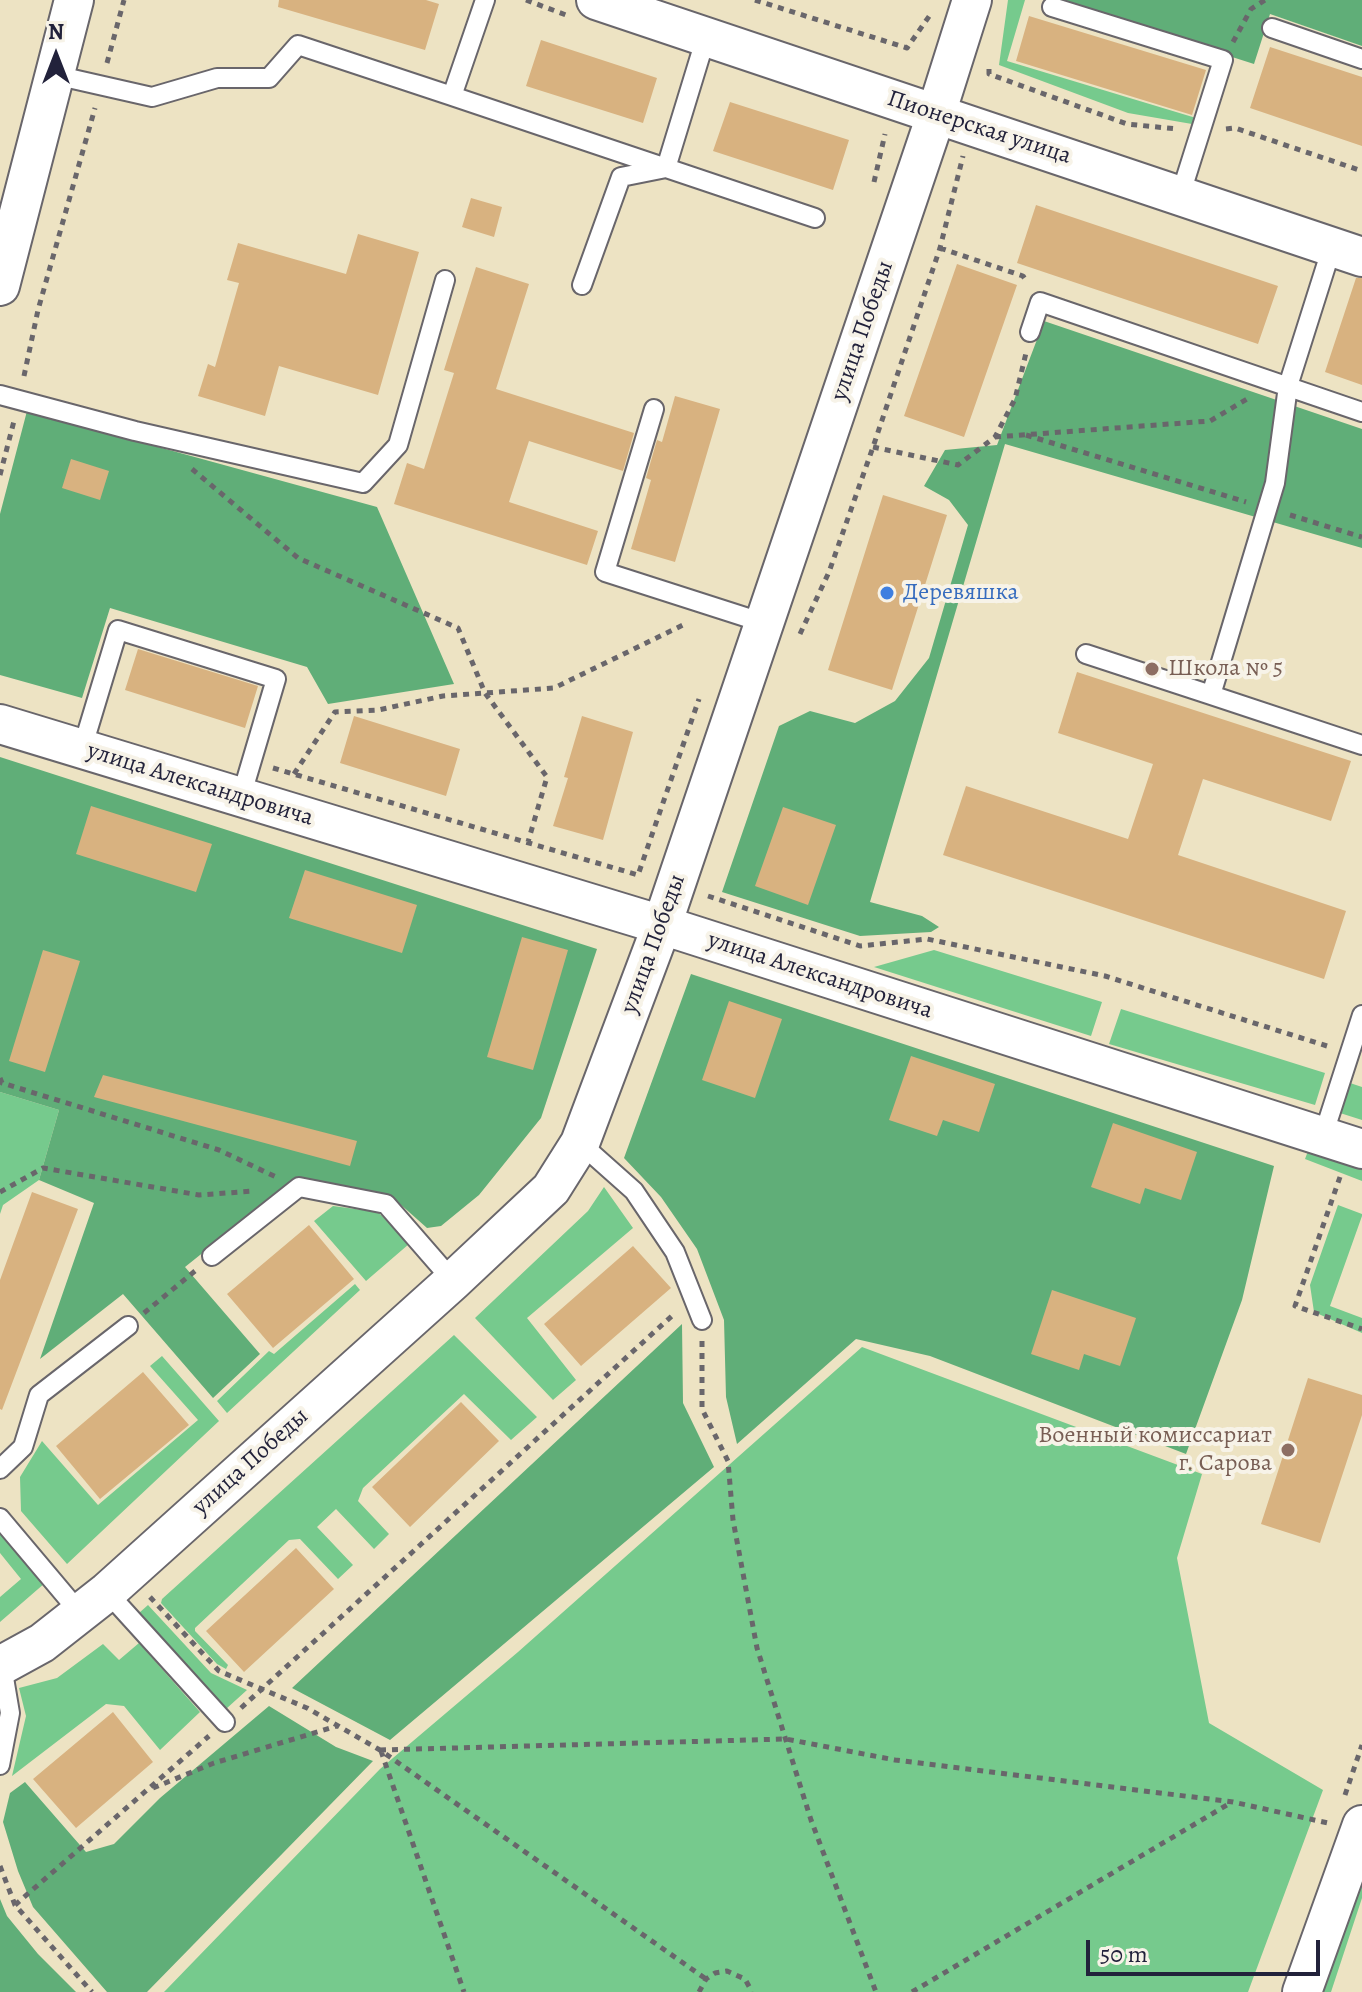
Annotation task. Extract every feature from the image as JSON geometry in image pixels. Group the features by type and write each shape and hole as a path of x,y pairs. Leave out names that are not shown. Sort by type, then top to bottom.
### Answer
{"street":[{"path":"0,286 74,0"},
{"name":"Пионерская улица","path":"596,0 1347,252"},
{"name":"улица Победы","path":"1,1666 42,1643 94,1603 453,1281 551,1189 580,1143 662,925 781,631 972,0"},
{"name":"улица Александровича","path":"0,724 662,925 1323,1136 1352,1161"},
{"path":"1302,1992 1348,1824"}],"lane":[{"path":"452,96 485,0"},
{"path":"1052,7 1223,60 1180,196"},
{"path":"1272,28 1362,59"},
{"path":"666,168 706,37"},
{"path":"55,75 152,97 217,78 269,78 298,45 815,218"},
{"path":"582,285 621,177 666,168"},
{"path":"1211,695 1275,483 1282,384 1347,252"},
{"path":"9,397 155,436 363,483 398,445 445,280"},
{"path":"1030,332 1040,302 1362,412"},
{"path":"654,409 605,572 781,631"},
{"path":"82,749 118,630 276,679 241,797"},
{"path":"1086,654 1362,745"},
{"path":"1323,1136 1362,1015"},
{"path":"580,1143 634,1191 675,1252 702,1320"},
{"path":"212,1256 299,1187 386,1204 453,1281"},
{"path":"0,1469 23,1447 39,1395 128,1326"},
{"path":"0,1518 225,1722"},
{"path":"0,1765 10,1713 1,1666"}],"path":[{"path":"0,475 9,397 38,310 124,0"},
{"path":"755,0 907,48 933,10"},
{"path":"1223,60 1251,9 1265,0"},
{"path":"781,631 829,572 940,248 966,145"},
{"path":"940,248 1023,276 1040,302"},
{"path":"873,447 958,465 995,437 1015,399 1030,332"},
{"path":"995,437 1210,421 1282,384"},
{"path":"1026,435 1362,537"},
{"path":"155,436 298,558 458,628 485,693 547,777 528,842"},
{"path":"294,774 335,712 378,710 443,696 554,688 719,608"},
{"path":"252,761 638,875"},
{"path":"713,883 708,897 860,946 927,939 1105,976 1350,1053"},
{"path":"0,1078 2,1083 219,1150 299,1187"},
{"path":"1352,1161 1295,1306 1362,1329"},
{"path":"0,1192 43,1168 199,1195 299,1187"},
{"path":"128,1326 212,1256"},
{"path":"15,1905 225,1722 693,1297"},
{"path":"702,1320 702,1409 728,1461 733,1520 757,1648 811,1820 876,1992"},
{"path":"146,1592 219,1671 307,1708 380,1750 706,1979"},
{"path":"147,1790 214,1763 338,1726"},
{"path":"380,1750 786,1739 895,1760 1233,1802 1348,1824"},
{"path":"380,1750 464,1992"},
{"path":"912,1992 1233,1802"},
{"path":"0,1866 15,1905 92,1992"},
{"path":"699,1992 706,1979 715,1973 737,1973 745,1979 752,1992"}],"green space":[{"path":"1008,0 1025,0 1007,61 1196,118 1192,124 1128,113 999,65"},
{"path":"1054,0 1362,0 1362,46 1270,14 1254,64"},
{"path":"1044,321 1362,429 1362,548 1005,444 870,902 922,916 939,927 931,932 860,936 722,892 779,726 810,711 855,723 895,701 929,658 968,525 949,500 924,486 945,450 997,445"},
{"path":"27,411 377,507 454,684 328,704 307,667 110,608 82,698 0,675 0,514"},
{"path":"0,757 597,949 541,1118 479,1195 441,1226 427,1228 391,1196 296,1178 185,1267 260,1354 213,1398 123,1294 40,1359 94,1203 39,1180 59,1110 0,1092"},
{"path":"934,950 1102,1002 1091,1036 874,967"},
{"path":"691,974 1274,1166 1242,1300 1186,1454 930,1356 856,1339 737,1444 726,1397 724,1320 697,1249 661,1197 624,1158"},
{"path":"1121,1009 1325,1073 1315,1105 1109,1044"},
{"path":"1350,1083 1362,1087 1362,1120 1340,1113"},
{"path":"0,1092 59,1110 39,1180 3,1205 0,1214"},
{"path":"1313,1138 1362,1154 1362,1181 1305,1159"},
{"path":"604,1187 633,1228 527,1318 576,1380 553,1400 475,1318 588,1211"},
{"path":"1338,1205 1362,1216 1330,1306 1362,1318 1362,1333 1314,1312 1310,1285"},
{"path":"333,1206 378,1212 409,1244 366,1281 314,1221"},
{"path":"355,1284 360,1290 227,1413 217,1401 269,1351 274,1354"},
{"path":"682,1324 683,1403 714,1467 390,1740 292,1688"},
{"path":"454,1335 537,1417 511,1440 464,1394 363,1488 358,1501 389,1534 374,1549 336,1509 317,1527 353,1565 338,1579 300,1539 289,1540 195,1628 228,1665 226,1669 217,1664 161,1603 162,1599"},
{"path":"862,1347 1202,1474 1177,1558 1209,1723 1323,1790 1248,1992 164,1992 380,1769 518,1652"},
{"path":"162,1356 219,1421 67,1564 21,1511 20,1477 42,1441 98,1505 198,1420 150,1366"},
{"path":"0,1533 45,1583 0,1622 0,1597 21,1579 0,1553"},
{"path":"148,1605 211,1673 247,1690 226,1709 139,1613"},
{"path":"139,1643 200,1712 160,1750 124,1706 106,1704 12,1776 26,1716 19,1688 57,1678 103,1644 119,1660"},
{"path":"269,1706 336,1747 373,1761 147,1992 107,1992 33,1907 3,1822 10,1793 25,1782 86,1852 114,1844 160,1798"},
{"path":"1362,1859 1362,1898 1331,1992 1317,1992"},
{"path":"0,1899 7,1916 38,1954 76,1992 0,1992"}],"building":[{"path":"279,0 426,0 439,4 425,50 278,7"},
{"path":"1029,16 1206,70 1192,115 1016,61"},
{"path":"541,40 657,78 643,123 526,86"},
{"path":"1270,47 1362,77 1362,146 1250,108"},
{"path":"730,102 849,140 833,190 713,151"},
{"path":"471,198 502,207 494,237 462,227"},
{"path":"1036,205 1278,286 1258,344 1017,263"},
{"path":"358,234 419,252 378,395 279,366 265,416 198,396 208,364 215,367 239,283 227,280 238,243 346,274"},
{"path":"957,264 1017,285 964,437 904,416"},
{"path":"476,267 529,284 496,389 634,433 623,471 529,441 509,502 598,531 587,565 394,504 407,463 424,469 454,373 444,370"},
{"path":"1356,278 1362,278 1362,385 1325,372"},
{"path":"675,396 720,409 675,562 631,549 651,480 646,478 657,440 662,442"},
{"path":"71,459 109,471 100,500 62,488"},
{"name":"Деревяшка","path":"883,495 947,515 892,690 828,670"},
{"path":"138,649 258,686 245,728 125,690"},
{"path":"1077,672 1351,761 1331,821 1203,779 1178,855 1346,911 1324,979 943,855 966,786 1128,839 1153,764 1058,733"},
{"path":"354,716 460,749 446,796 340,763"},
{"path":"582,716 633,732 603,840 553,826"},
{"path":"91,806 212,844 196,892 76,854"},
{"path":"783,807 836,825 808,905 755,886"},
{"path":"305,870 417,905 402,953 289,918"},
{"path":"522,937 568,950 533,1070 487,1057"},
{"path":"43,950 80,961 45,1072 9,1061"},
{"path":"729,1001 782,1019 755,1098 702,1080"},
{"path":"911,1056 995,1084 979,1132 943,1120 937,1136 889,1120"},
{"path":"103,1075 357,1141 350,1166 94,1097"},
{"path":"1113,1123 1197,1152 1181,1200 1145,1188 1140,1204 1091,1187"},
{"path":"32,1192 78,1209 2,1410 0,1280"},
{"path":"309,1225 354,1279 273,1348 227,1294"},
{"path":"633,1246 671,1288 581,1366 544,1324"},
{"path":"1052,1290 1136,1318 1120,1366 1084,1354 1079,1370 1031,1354"},
{"path":"143,1372 189,1425 100,1499 56,1446"},
{"path":"1308,1378 1362,1395 1362,1415 1320,1543 1261,1524"},
{"path":"461,1402 499,1441 410,1527 372,1487"},
{"path":"296,1548 334,1589 244,1672 206,1631"},
{"path":"113,1712 153,1762 76,1828 33,1779"}],"place":[{"name":"Деревяшка","path":"887,593"},
{"name":"Школа № 5","path":"1152,669"},
{"name":"Военный комиссариат г. Сарова","path":"1288,1450"}]}
